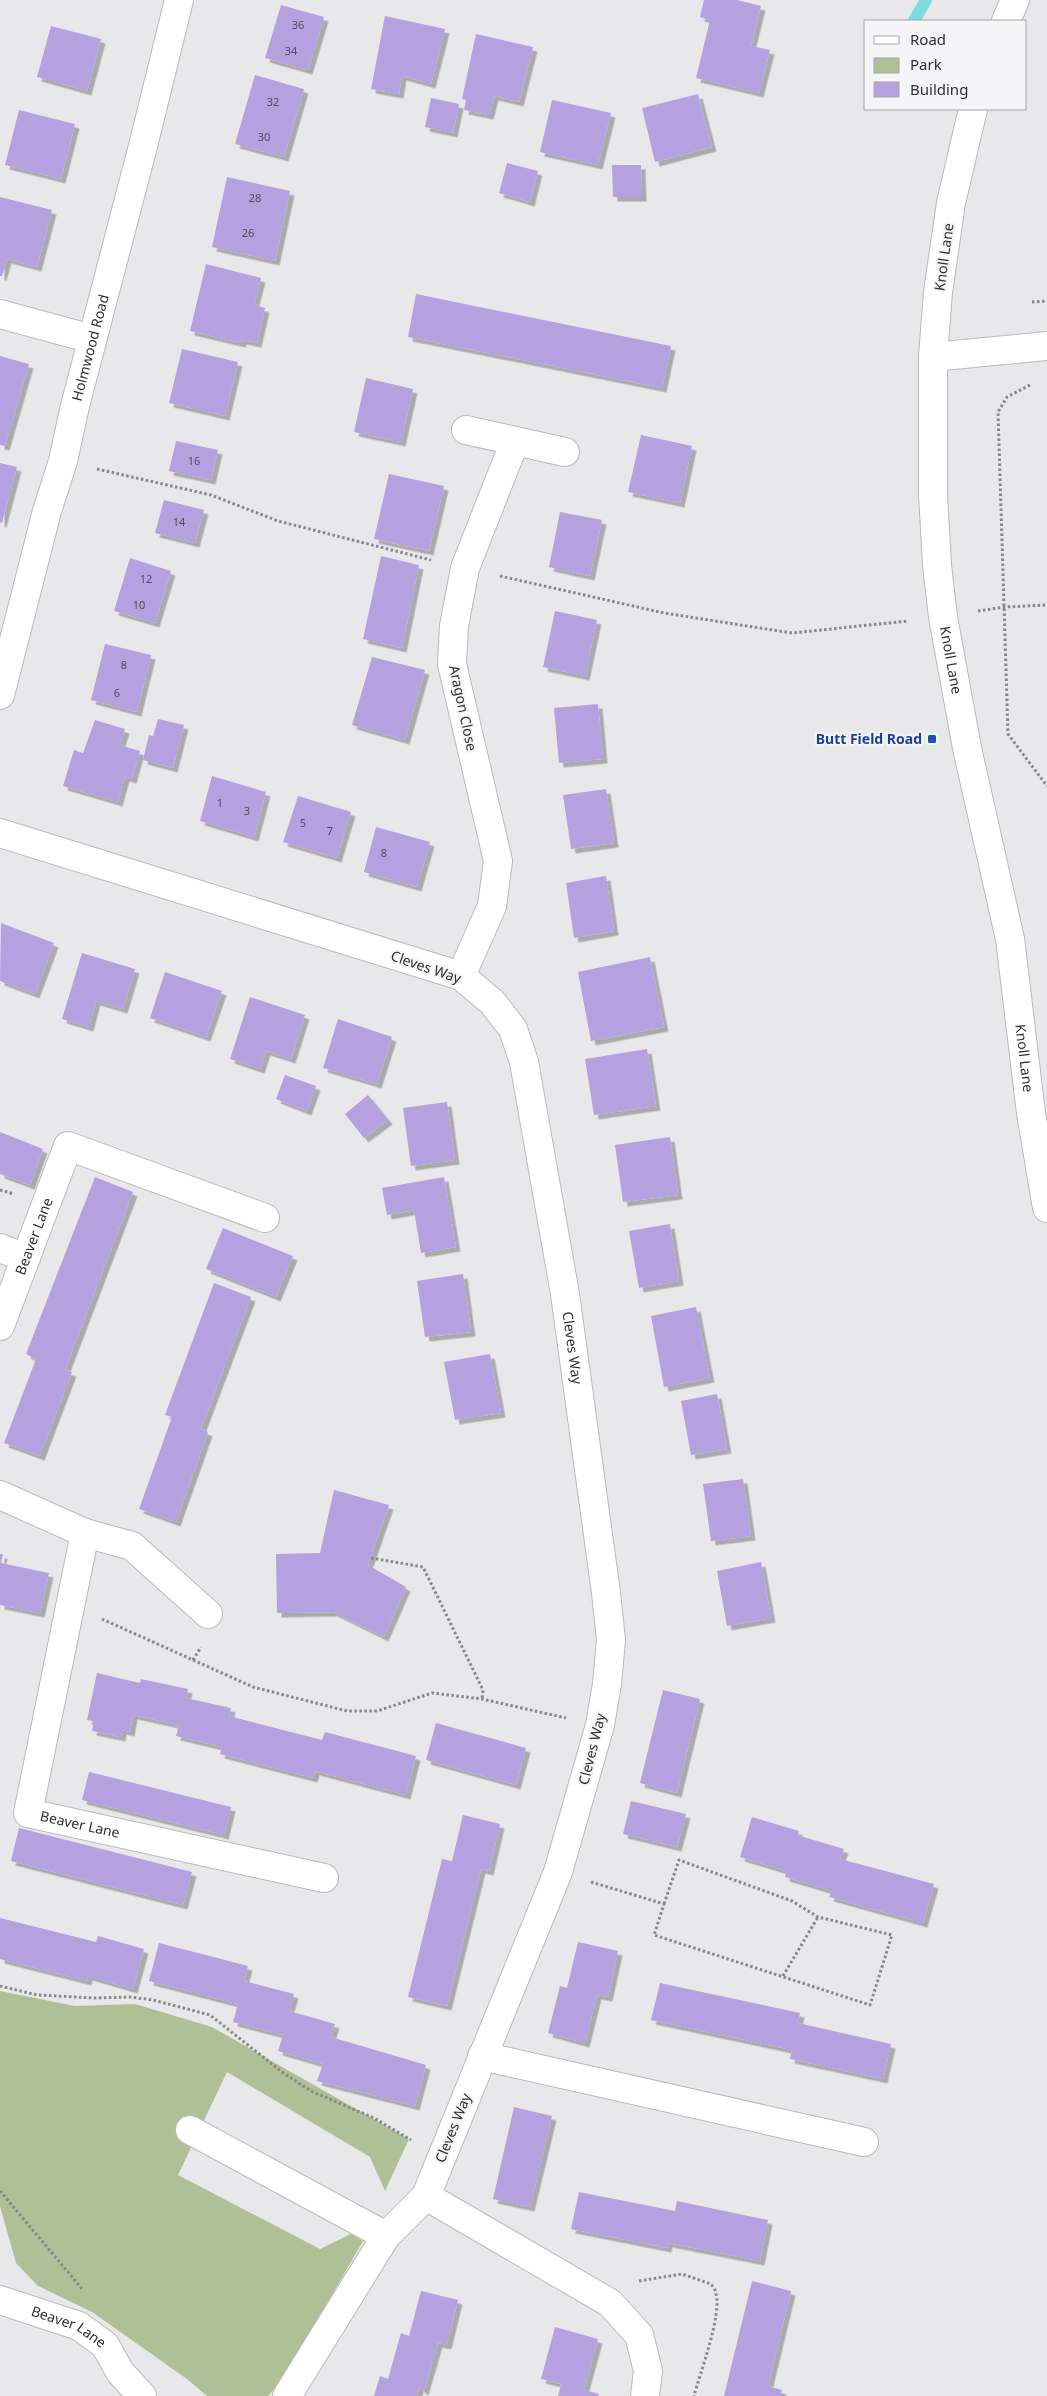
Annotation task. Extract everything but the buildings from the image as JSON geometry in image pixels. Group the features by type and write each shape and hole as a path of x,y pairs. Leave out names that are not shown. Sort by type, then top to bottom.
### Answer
{"street":[{"name":"Holmwood Road","path":"0,695 47,511 63,461 92,339 146,136 179,0"},
{"path":"1006,20 1015,0"},
{"name":"Knoll Lane","path":"973,110 951,203 938,292 933,357 934,494 937,565 944,617 967,748 1010,939 1032,1113 1047,1208"},
{"path":"0,314 92,339"},
{"path":"933,357 1047,346"},
{"path":"466,430 565,452"},
{"name":"Aragon Close","path":"462,976 492,906 498,861 452,664 454,626 465,568 515,441"},
{"name":"Cleves Way","path":"0,833 462,976 492,1002 513,1029 524,1062 565,1294 606,1593 611,1640 607,1684 600,1725 558,1872 426,2196 386,2236 287,2396"},
{"name":"Beaver Lane","path":"0,1326 68,1146 266,1218"},
{"path":"0,1248 26,1258"},
{"path":"0,1495 85,1533 132,1546 208,1614"},
{"name":"Beaver Lane","path":"85,1533 28,1814 324,1878"},
{"path":"482,2056 864,2142"},
{"path":"190,2130 386,2236"},
{"path":"426,2196 610,2303 640,2335 648,2371 645,2396"},
{"name":"Beaver Lane","path":"0,2300 79,2326 105,2345 120,2372 142,2396"}],"path":[{"path":"1032,302 1047,301"},
{"path":"1033,384 1007,398 998,412 1008,734 1047,786"},
{"path":"63,461 211,495 278,522 465,568 664,613 792,633 944,617"},
{"path":"1005,607 1047,605"},
{"path":"371,1558 423,1568 483,1690 482,1699"},
{"path":"70,1604 252,1687 347,1711 377,1710 432,1693 482,1699 600,1725"},
{"path":"679,1860 792,1900 818,1917 892,1935 870,2005 654,1936 664,1904 679,1860"},
{"path":"558,1872 664,1904"},
{"path":"782,1976 818,1917"},
{"path":"0,1986 37,1995 96,1998 130,1996 210,2015 282,2072 311,2091 374,2118 409,2139 444,2151"},
{"path":"0,2191 85,2292"},
{"path":"589,2290 682,2274 711,2284 716,2293 717,2303 694,2396"}],"green space":[{"path":"0,1991 75,2006 135,2004 212,2027 409,2139 385,2191 370,2157 227,2072 178,2175 320,2249 351,2234 363,2241 284,2378 268,2396 207,2396 187,2379 92,2312 38,2286 16,2263 0,2206"}],"waterway":[{"path":"915,20 926,0"}],"place":[{"name":"Butt Field Road","path":"932,739"}]}
